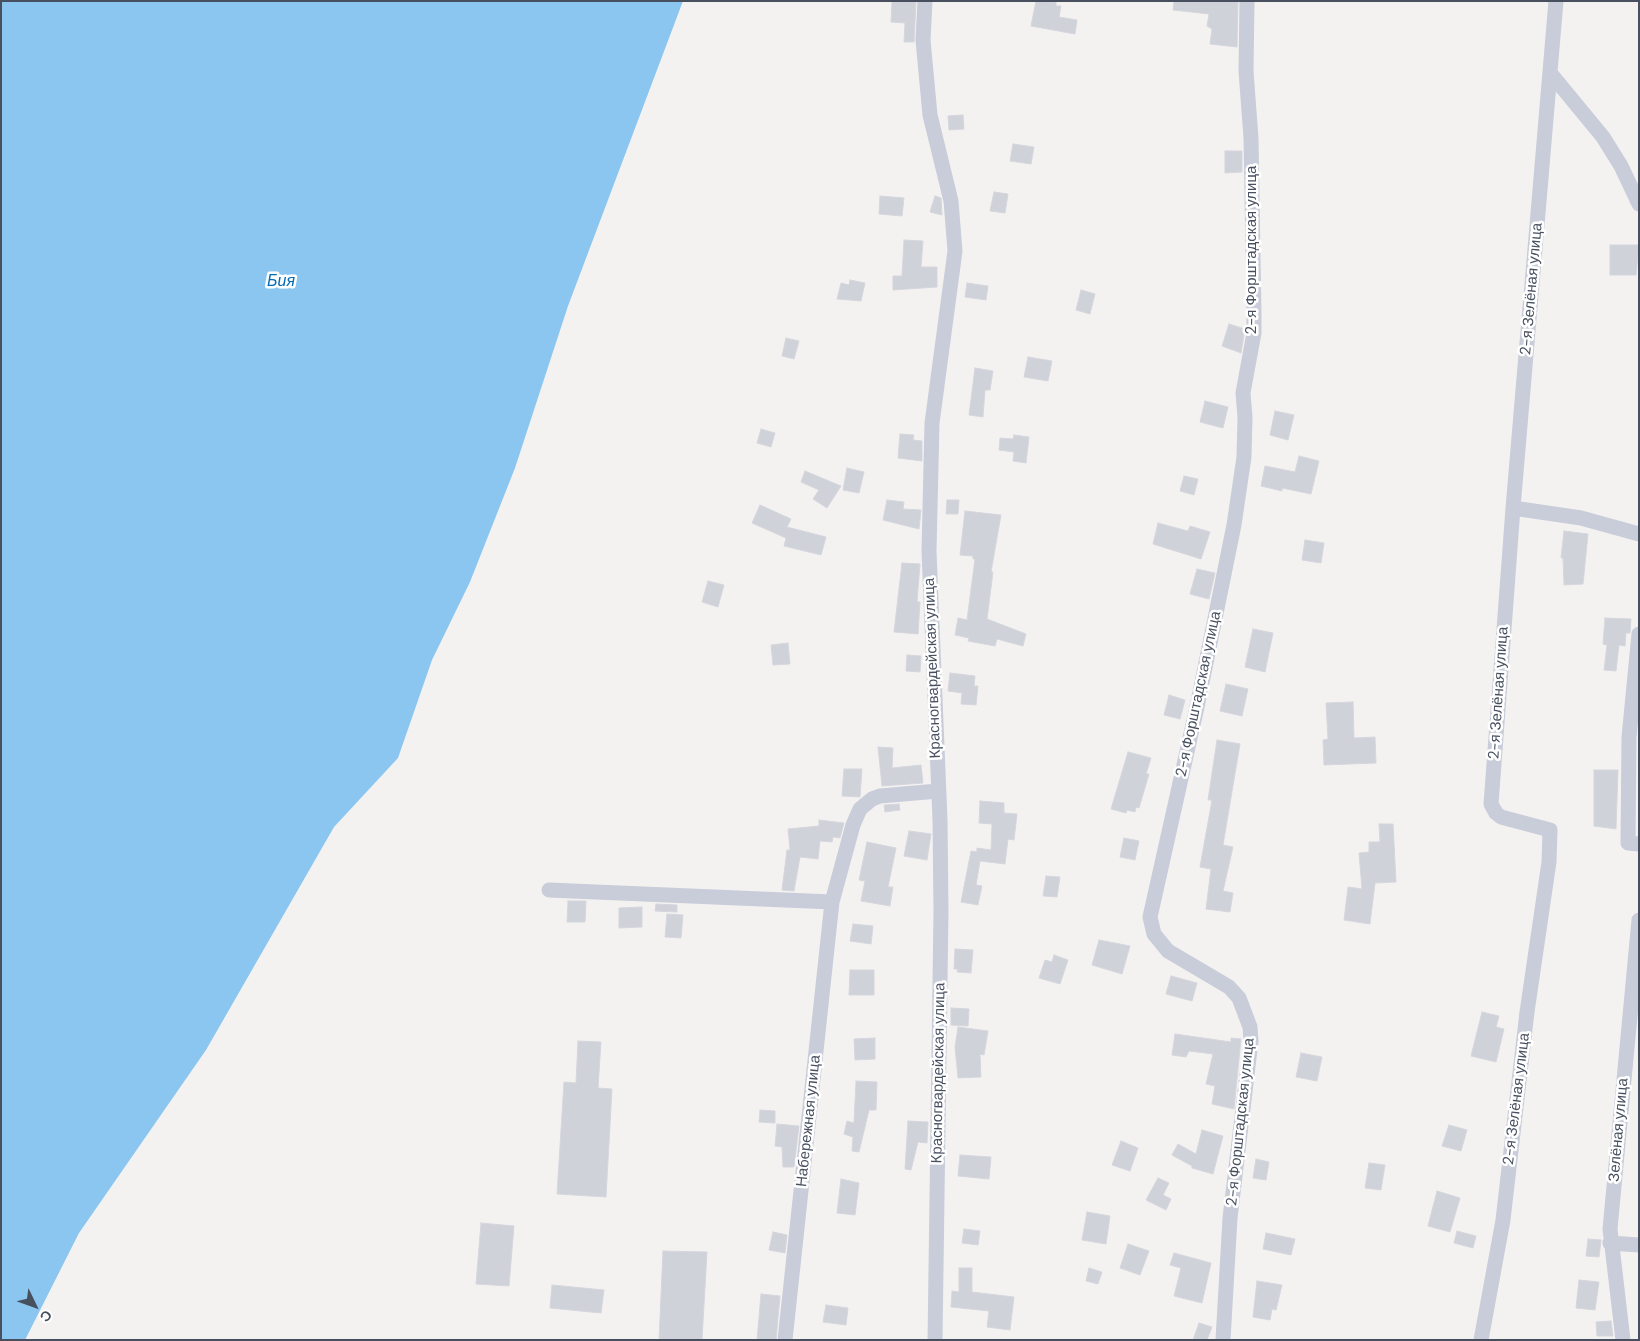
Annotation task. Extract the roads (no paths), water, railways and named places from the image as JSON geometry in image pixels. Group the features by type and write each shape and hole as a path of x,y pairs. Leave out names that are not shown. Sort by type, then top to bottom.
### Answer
{"street":[{"name":"Красногвардейская улица","path":"925,1 923,40 929,106 951,201 955,251 932,423 929,551 941,911 935,1340"},
{"name":"2-я Форштадская улица","path":"1223,1340 1230,1218 1251,1041 1250,1026 1239,998 1229,987 1168,951 1154,934 1150,917 1197,707 1234,525 1243,466 1246,417 1243,393 1254,333 1251,138 1246,71 1246,1"},
{"name":"2-я Зелёная улица","path":"1481,1340 1502,1220 1527,1012 1549,862 1550,830 1501,817 1490,804 1556,1"},
{"path":"1550,74 1603,137 1621,166 1639,204"},
{"path":"1513,508 1580,518 1639,534"},
{"path":"1634,844 1629,738 1639,634"},
{"name":"Набережная улица","path":"785,1340 832,902 853,824 864,804 880,796 938,791"},
{"path":"549,890 832,902"},
{"name":"Зелёная улица","path":"1622,1340 1622,1321 1610,1243 1639,920"},
{"path":"1610,1243 1639,1245"}],"water":[{"name":"Бия","path":"1,1 683,1 568,306 515,468 470,582 432,660 398,758 334,827 206,1050 79,1233 25,1340 1,1340"}]}
